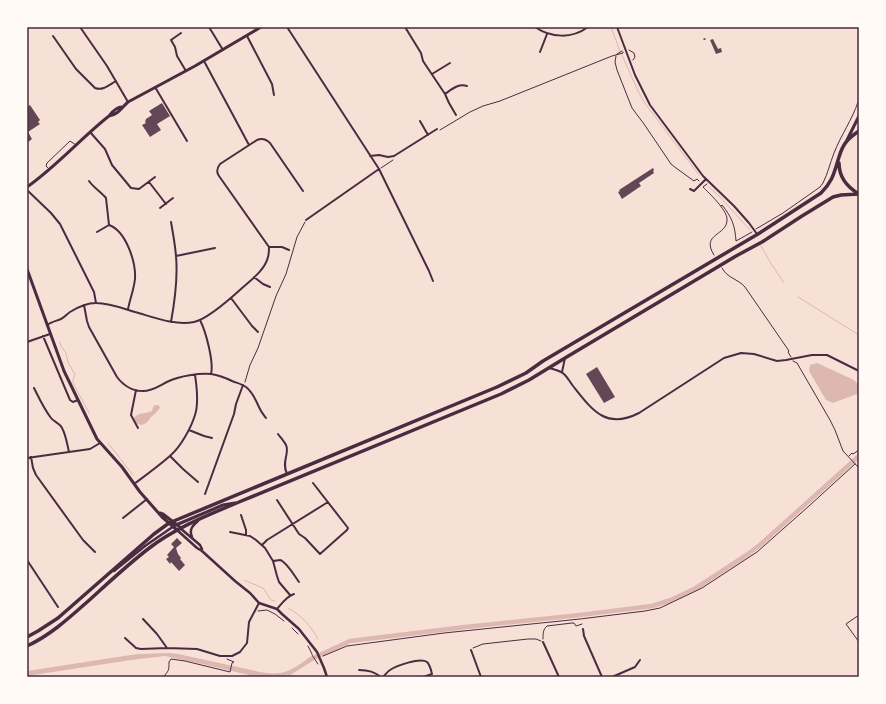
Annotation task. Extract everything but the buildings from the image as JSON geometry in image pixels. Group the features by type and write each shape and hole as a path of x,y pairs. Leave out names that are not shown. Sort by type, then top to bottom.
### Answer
{"highway":[{"path":"27,637 58,618 154,534 170,522 521,376 543,361 758,234 820,193 829,185 842,148 850,137 859,132"},
{"path":"839,157 838,165 842,178 852,190 859,194"},
{"path":"27,646 40,640 71,617 148,549 179,529 239,502 501,394 530,380 736,256 762,242 833,197 859,194"}],"main road":[{"path":"27,188 90,132 110,116 113,116 122,110 122,107 128,102 204,61 261,27"},
{"path":"846,142 859,116"},
{"path":"27,269 64,371 90,426 100,442 158,512 163,514 179,529"},
{"path":"174,525 223,505 239,502"}],"street":[{"path":"80,27 107,66 128,102"},
{"path":"209,27 223,50"},
{"path":"287,27 379,169 430,271 433,281"},
{"path":"405,27 418,46 423,61 445,94 456,115"},
{"path":"535,27 547,34 561,36 570,35 582,31 588,27"},
{"path":"617,27 625,44 635,75 650,105 705,180 734,206 758,234"},
{"path":"181,33 171,40 177,56 186,71"},
{"path":"540,52 547,34"},
{"path":"53,36 76,69 95,88 102,88 116,81"},
{"path":"247,36 272,84 274,95"},
{"path":"204,61 249,145"},
{"path":"432,74 450,63"},
{"path":"445,94 458,86 467,86"},
{"path":"155,88 187,141"},
{"path":"420,121 428,134"},
{"path":"370,156 394,156 437,129"},
{"path":"90,132 105,149 112,165 131,188 139,189 155,177"},
{"path":"47,325 84,305 96,303 117,306 171,322 193,322 200,320 232,298 254,277 269,256 270,248 217,173 220,164 249,145 261,139 265,139 269,141 303,191"},
{"path":"306,220 379,169"},
{"path":"690,189 694,191 705,180"},
{"path":"90,181 93,186 106,198 109,225"},
{"path":"149,182 166,204"},
{"path":"27,188 60,224 94,292 96,303"},
{"path":"160,208 173,198"},
{"path":"171,222 176,256 175,294 171,322"},
{"path":"97,232 109,225"},
{"path":"109,225 115,228 123,237 130,251 134,266 135,281 128,310"},
{"path":"270,248 282,247 289,250"},
{"path":"176,256 215,248"},
{"path":"254,277 270,287"},
{"path":"232,298 258,332"},
{"path":"84,305 89,327 114,372 122,382 130,388 143,391 150,390 170,381 195,375 211,374 243,385 250,390 266,418"},
{"path":"200,320 204,328 212,364 211,374"},
{"path":"27,342 50,334"},
{"path":"43,336 70,400 73,402 78,400"},
{"path":"548,368 562,372 589,406 596,412 606,417 615,419 624,419 634,416 724,358 741,353 754,354 777,361 812,355 827,355 859,371"},
{"path":"562,372 565,358"},
{"path":"134,484 170,456 182,441 195,416 197,395 195,375"},
{"path":"205,494 243,385"},
{"path":"34,388 51,418 62,427 68,452"},
{"path":"136,390 131,415 138,428"},
{"path":"188,429 212,438"},
{"path":"278,434 286,444 288,450 285,457 285,469 287,474"},
{"path":"27,458 90,449 100,442"},
{"path":"170,456 182,469 198,482"},
{"path":"31,457 36,475 83,540 95,552"},
{"path":"277,500 299,534 305,538 320,554 348,528 313,483"},
{"path":"123,518 147,499"},
{"path":"262,545 266,540 328,502"},
{"path":"241,515 246,530 246,535"},
{"path":"192,539 190,532 191,528 201,518"},
{"path":"97,583 174,525"},
{"path":"179,529 197,548 260,603 278,609 299,628 321,657 327,677"},
{"path":"179,529 200,545 202,551"},
{"path":"230,532 246,535 256,540 268,551 274,561 279,582 290,595"},
{"path":"27,560 58,607"},
{"path":"274,561 282,561 299,582"},
{"path":"278,609 290,595 294,594"},
{"path":"125,638 136,648 141,649 197,649 220,656 237,654 243,650 247,643 249,622 260,603"},
{"path":"143,619 157,634 167,648"},
{"path":"583,629 584,636 602,677"},
{"path":"543,642 559,677"},
{"path":"471,650 481,677"},
{"path":"359,670 370,670 382,677 394,667 421,660 428,664 434,677"},
{"path":"612,677 635,667 640,660"},
{"path":"423,677 432,674"}],"lane":[{"path":"49,170 46,166 47,163 70,141 76,145"}],"path":[{"path":"628,48 634,53 635,57 633,62"},
{"path":"435,133 482,106 500,101 612,56 616,56 621,52"},
{"path":"616,56 615,62 617,70 632,108 671,164 694,181 697,179 726,215 727,222 725,226 713,237"},
{"path":"757,229 820,187 823,183 834,152 859,102"},
{"path":"379,169 394,159"},
{"path":"703,187 707,184"},
{"path":"720,207 722,205 730,215 736,231 736,241 752,232"},
{"path":"243,385 258,348 276,296 286,274 297,237 306,220"},
{"path":"742,284 770,322 789,351 788,352 791,358"},
{"path":"793,360 797,363 830,420 841,448 859,468"},
{"path":"848,457 852,453 853,454 859,450"},
{"path":"321,657 347,646 459,632 580,620 660,608 702,588 758,552 855,464"},
{"path":"256,612 267,610 286,622"},
{"path":"859,615 846,624 859,642"},
{"path":"471,650 483,644 528,639 536,639 543,642 543,634 547,626 574,623 576,626 582,624"},
{"path":"290,626 299,635"},
{"path":"307,646 319,664"},
{"path":"163,677 170,668 169,662 171,659 230,672 231,665 234,663 228,659 232,658"}],"shaded area":[{"path":"817,363 854,380 859,385 859,392 833,403 826,400 809,371 810,365"},
{"path":"155,405 160,407 145,424 141,425 136,423 134,418 136,416 152,411"},
{"path":"170,653 260,672 272,673 288,671 312,656 314,660 289,676 284,677 257,677 165,656 27,676 27,671 138,654"}],"waterway":[{"path":"611,27 620,51"},
{"path":"622,55 644,102 699,175"},
{"path":"709,187 750,230"},
{"path":"761,246 784,283"},
{"path":"798,297 859,335"},
{"path":"60,342 75,375 73,383 89,413"},
{"path":"108,443 133,475"},
{"path":"309,660 350,641 652,606 671,600 696,588 748,554 859,456"},
{"path":"244,580 263,588 271,600 275,601"},
{"path":"288,608 305,621 318,639"}]}
